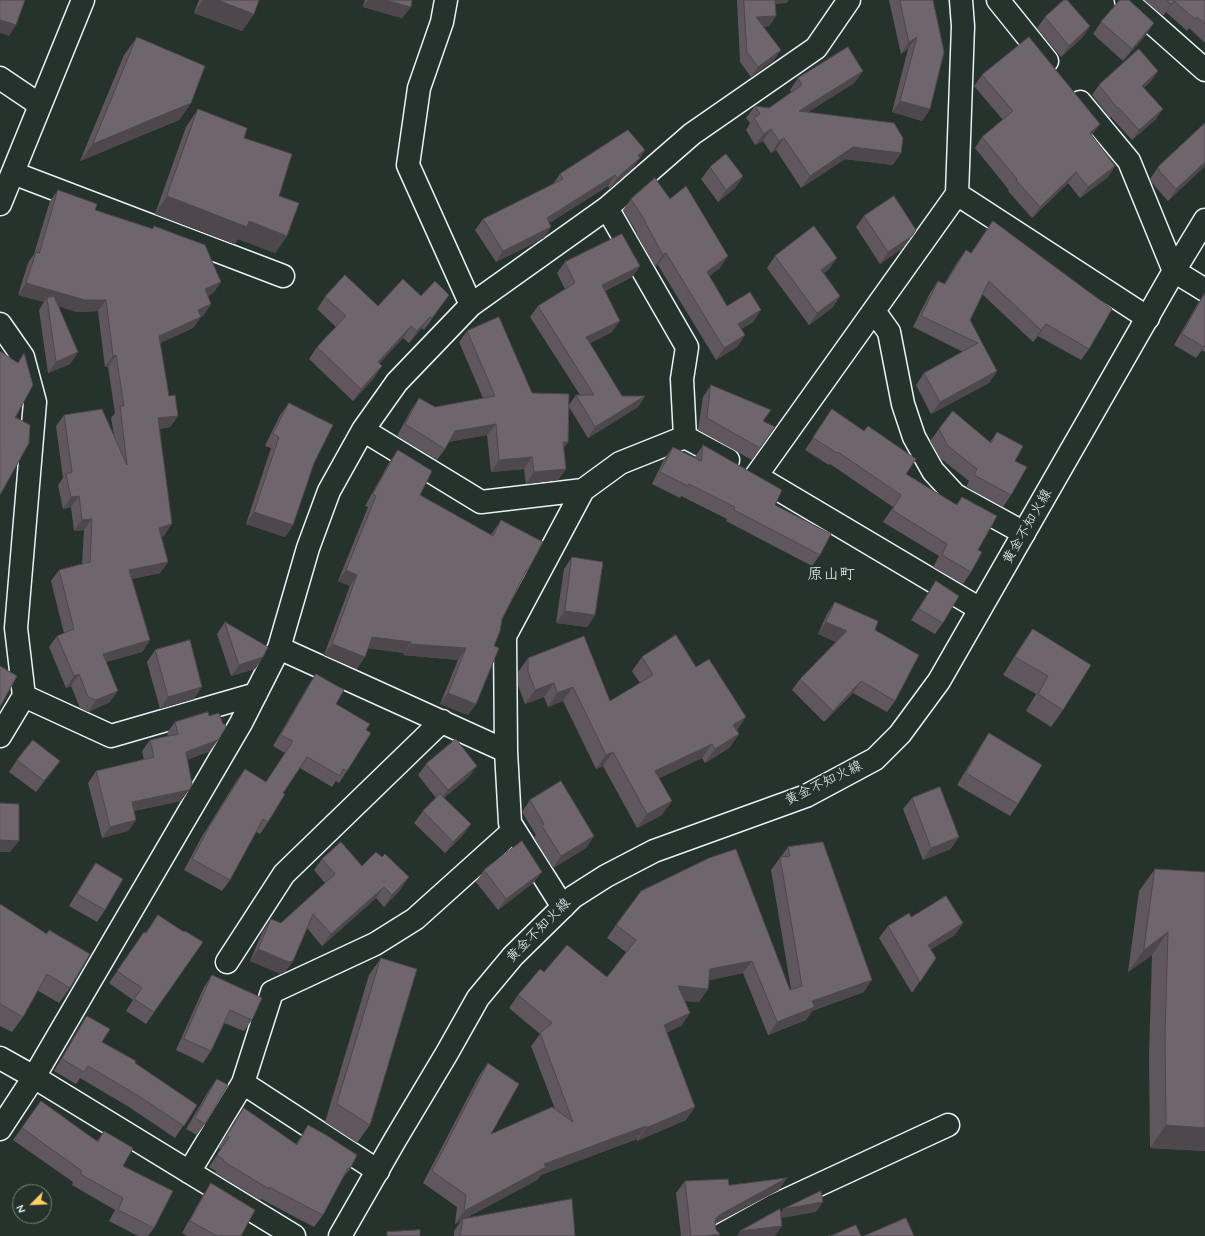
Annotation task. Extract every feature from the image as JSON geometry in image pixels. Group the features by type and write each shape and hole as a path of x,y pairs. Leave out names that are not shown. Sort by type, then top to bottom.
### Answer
{"street":[{"path":"0,204 83,0"},
{"path":"446,0 442,22 419,88 408,165 471,305"},
{"path":"0,1129 34,1077 241,723 279,648 308,548 329,491 363,430 397,382 471,305 607,208 692,134 816,48 849,0"},
{"path":"756,476 957,194 963,26 961,0"},
{"path":"998,0 1129,161 1174,271 1205,290"},
{"path":"1126,0 1205,70"},
{"path":"0,78 40,104"},
{"path":"13,173 283,276"},
{"path":"957,194 1148,318"},
{"path":"607,208 687,347 682,379 685,437"},
{"name":"黄金不知火線","path":"340,1236 447,1054 478,998 513,956 573,897 606,876 654,851 806,796 875,760 900,734 939,681 1174,271 1205,220"},
{"path":"874,311 888,332 903,404 914,437 933,471 956,495 1024,533"},
{"path":"0,324 23,357 34,402 16,628 24,696 0,736"},
{"path":"363,430 480,502 583,490"},
{"path":"685,437 756,476 980,609"},
{"path":"563,906 510,823 506,750 505,636 583,490 620,463 685,437"},
{"path":"279,648 506,750"},
{"path":"24,696 111,736 256,694"},
{"path":"227,962 284,874 442,722"},
{"path":"189,1172 243,1083 272,992 375,944 415,919 514,830"},
{"path":"0,1058 34,1077 294,1236"},
{"path":"243,1083 378,1170"},
{"path":"719,1236 773,1206 948,1125"}],"building":[{"path":"0,0 25,0 16,25 0,20"},
{"path":"218,0 259,0 254,14"},
{"path":"386,0 412,0 411,7"},
{"path":"744,0 775,0 776,16 756,17 781,50 758,67 747,52"},
{"path":"900,0 933,0 944,52 930,109 900,101 917,37 909,42"},
{"path":"1064,0 1067,0 1090,26 1069,46 1045,17"},
{"path":"1120,0 1129,0 1154,23 1132,49 1101,22"},
{"path":"1166,0 1205,0 1205,24 1197,17 1195,19 1174,1 1171,4"},
{"path":"137,37 205,66 191,103 93,144"},
{"path":"1029,37 1100,124 1090,133 1115,166 1088,187 1076,172 1040,207 1016,180 1017,179 982,137 1013,111 982,75"},
{"path":"848,47 863,71 799,111 894,123 903,138 901,153 853,147 810,176 784,138 779,141 771,129 764,134 754,118 760,114 755,106 769,108 802,85 798,78"},
{"path":"1139,49 1158,71 1142,86 1163,109 1139,130 1118,107 1117,108 1099,85"},
{"path":"198,109 247,128 244,138 292,154 279,196 299,203 287,236 249,221 247,227 167,196"},
{"path":"1205,123 1205,162 1176,189 1160,172 1158,167"},
{"path":"628,130 645,150 638,155 640,158 617,178 615,175 547,218 551,227 503,251 483,219 563,179 560,174"},
{"path":"726,154 743,176 726,190 710,167"},
{"path":"655,178 670,199 686,186 728,256 707,272 727,306 750,292 761,310 738,324 745,335 724,348 666,253 663,255 646,222 631,199"},
{"path":"58,190 97,204 95,210 153,229 154,226 205,245 221,282 205,289 211,304 198,310 201,317 159,336 169,396 175,395 178,416 158,418 172,524 159,528 168,562 129,570 150,640 103,654 118,691 96,700 88,697 79,674 74,676 57,636 74,629 59,570 90,562 92,519 82,520 79,496 71,497 66,474 72,472 64,415 102,409 127,465 120,406 124,406 116,355 113,356 106,300 85,300 26,283 36,252 39,253"},
{"path":"894,196 916,230 912,236 888,252 864,216"},
{"path":"993,221 1112,309 1089,349 1046,324 1041,330 989,281 970,320 997,371 940,402 924,373 978,343 921,316 938,281 945,284 966,250 971,253"},
{"path":"814,226 837,258 821,270 840,296 817,313 775,256"},
{"path":"622,234 640,266 602,285 620,321 586,337 622,396 645,396 595,427 576,395 594,395 538,306 575,283 565,262"},
{"path":"345,275 378,306 403,279 421,296 435,281 449,295 432,318 430,317 417,331 411,326 378,362 382,366 361,389 317,347 346,316 325,297"},
{"path":"1205,293 1205,346 1204,347 1182,334"},
{"path":"54,296 78,352 56,362 47,298"},
{"path":"499,317 532,393 569,394 568,442 563,442 566,469 534,472 532,457 499,460 496,424 455,431 445,449 405,424 419,398 435,407 495,396 467,331"},
{"path":"0,351 18,363 24,353 33,385 15,418 30,425 29,443 0,495"},
{"path":"711,385 771,410 763,421 775,427 760,448 707,418"},
{"path":"289,403 333,425 314,463 293,525 254,512 279,437 273,434"},
{"path":"832,409 864,431 868,426 916,459 906,474 957,505 962,497 997,516 978,550 982,552 971,572 942,555 947,544 892,510 901,495 838,452 837,453 813,438"},
{"path":"953,411 991,443 997,432 1023,446 1015,461 1027,467 1011,495 974,475 977,469 948,446 939,429"},
{"path":"703,445 782,490 775,505 831,534 820,555 734,510 735,507 689,484 688,486 660,472 673,447 701,461"},
{"path":"398,450 432,471 420,495 493,536 501,520 543,542 528,570 527,569 502,619 500,631 494,646 499,648 476,704 448,693 466,648 411,644 411,642 372,637 365,657 332,644 357,575 346,570 376,496 373,494"},
{"path":"572,557 603,562 595,615 565,611"},
{"path":"936,581 959,596 943,623 919,609"},
{"path":"835,602 878,621 875,630 919,655 895,701 861,681 833,711 800,679 847,631 826,622"},
{"path":"225,622 268,647 263,657 239,665"},
{"path":"1033,629 1091,665 1063,710 1038,694 1048,676 1015,657"},
{"path":"676,635 696,667 709,659 746,717 733,725 739,734 715,749 712,744 655,771 672,801 647,814 613,752 606,755 573,687 557,693 554,683 535,690 528,671 528,658 584,636 610,701 653,675 642,657"},
{"path":"190,640 202,687 168,697 155,650"},
{"path":"0,666 17,676 0,707"},
{"path":"316,674 344,690 336,704 370,724 366,730 371,733 347,771 343,769 340,776 307,757 283,793 285,794 268,822 263,819 230,880 192,859 209,827 245,769 266,782 293,741 281,735"},
{"path":"208,712 209,716 219,713 223,724 225,724 226,727 218,740 186,752 192,784 189,790 132,802 136,820 110,827 96,771 154,757 150,740 178,734 175,722"},
{"path":"989,733 1042,765 1018,804 966,773"},
{"path":"456,739 477,766 448,790 426,764"},
{"path":"33,740 60,761 44,781 17,760"},
{"path":"561,781 594,836 561,856 542,826 544,824 530,800"},
{"path":"940,787 959,837 931,848 912,798"},
{"path":"440,794 471,824 453,842 423,811"},
{"path":"0,803 19,804 19,841 0,840"},
{"path":"522,841 542,872 506,899 484,870"},
{"path":"341,842 362,866 376,852 382,857 385,854 409,877 392,895 384,887 331,934 313,914 293,961 289,962 258,949 271,919 281,923 335,874 322,859"},
{"path":"823,842 872,980 812,1001 815,1007 777,1022 752,961 710,969 708,989 678,986 690,1013 664,1025 695,1107 646,1128 646,1126 544,1164 546,1167 464,1211 466,1195 432,1171 488,1063 519,1084 491,1134 552,1107 573,1122 540,1033 552,1023 518,995 540,969 544,972 567,945 607,977 636,940 616,925 641,891 709,858 736,849 790,990 802,986 780,857 790,856 788,847"},
{"path":"96,863 123,879 105,910 77,894"},
{"path":"1155,869 1205,872 1205,1128 1166,1125 1165,1035 1168,932 1144,950"},
{"path":"946,896 963,923 928,945 936,958 920,982 888,926 909,913 911,917"},
{"path":"0,904 47,934 49,930 90,954 70,988 47,974 23,1017 0,1004"},
{"path":"158,915 184,932 185,931 203,942 154,1012 134,999 142,988 117,971 144,932 146,933"},
{"path":"381,958 417,969 370,1125 337,1104"},
{"path":"212,975 262,998 252,1020 230,1010 211,1051 184,1039"},
{"path":"87,1016 110,1029 102,1042 136,1061 135,1063 197,1105 184,1126 137,1095 88,1066 84,1072 62,1059"},
{"path":"217,1079 228,1085 205,1124 195,1118"},
{"path":"41,1101 98,1142 104,1131 133,1148 123,1166 173,1191 154,1228 118,1210 123,1198 80,1174 82,1171 22,1128"},
{"path":"244,1108 297,1145 308,1125 357,1155 350,1169 348,1168 323,1215 269,1187 269,1189 223,1161 224,1160 217,1155 229,1137 227,1136"},
{"path":"787,1178 716,1218 716,1230 720,1234 691,1236 685,1181 728,1179 729,1185"},
{"path":"211,1183 255,1210 241,1236 217,1236 190,1221"},
{"path":"821,1191 823,1202 783,1209"},
{"path":"572,1199 575,1236 460,1236 463,1219"},
{"path":"780,1209 782,1226 740,1231"},
{"path":"906,1218 914,1236 864,1236"},
{"path":"856,1225 861,1236 830,1236"},
{"path":"420,1230 420,1236 387,1236 387,1232"}],"district":[{"name":"原山町","path":"831,576"}]}
